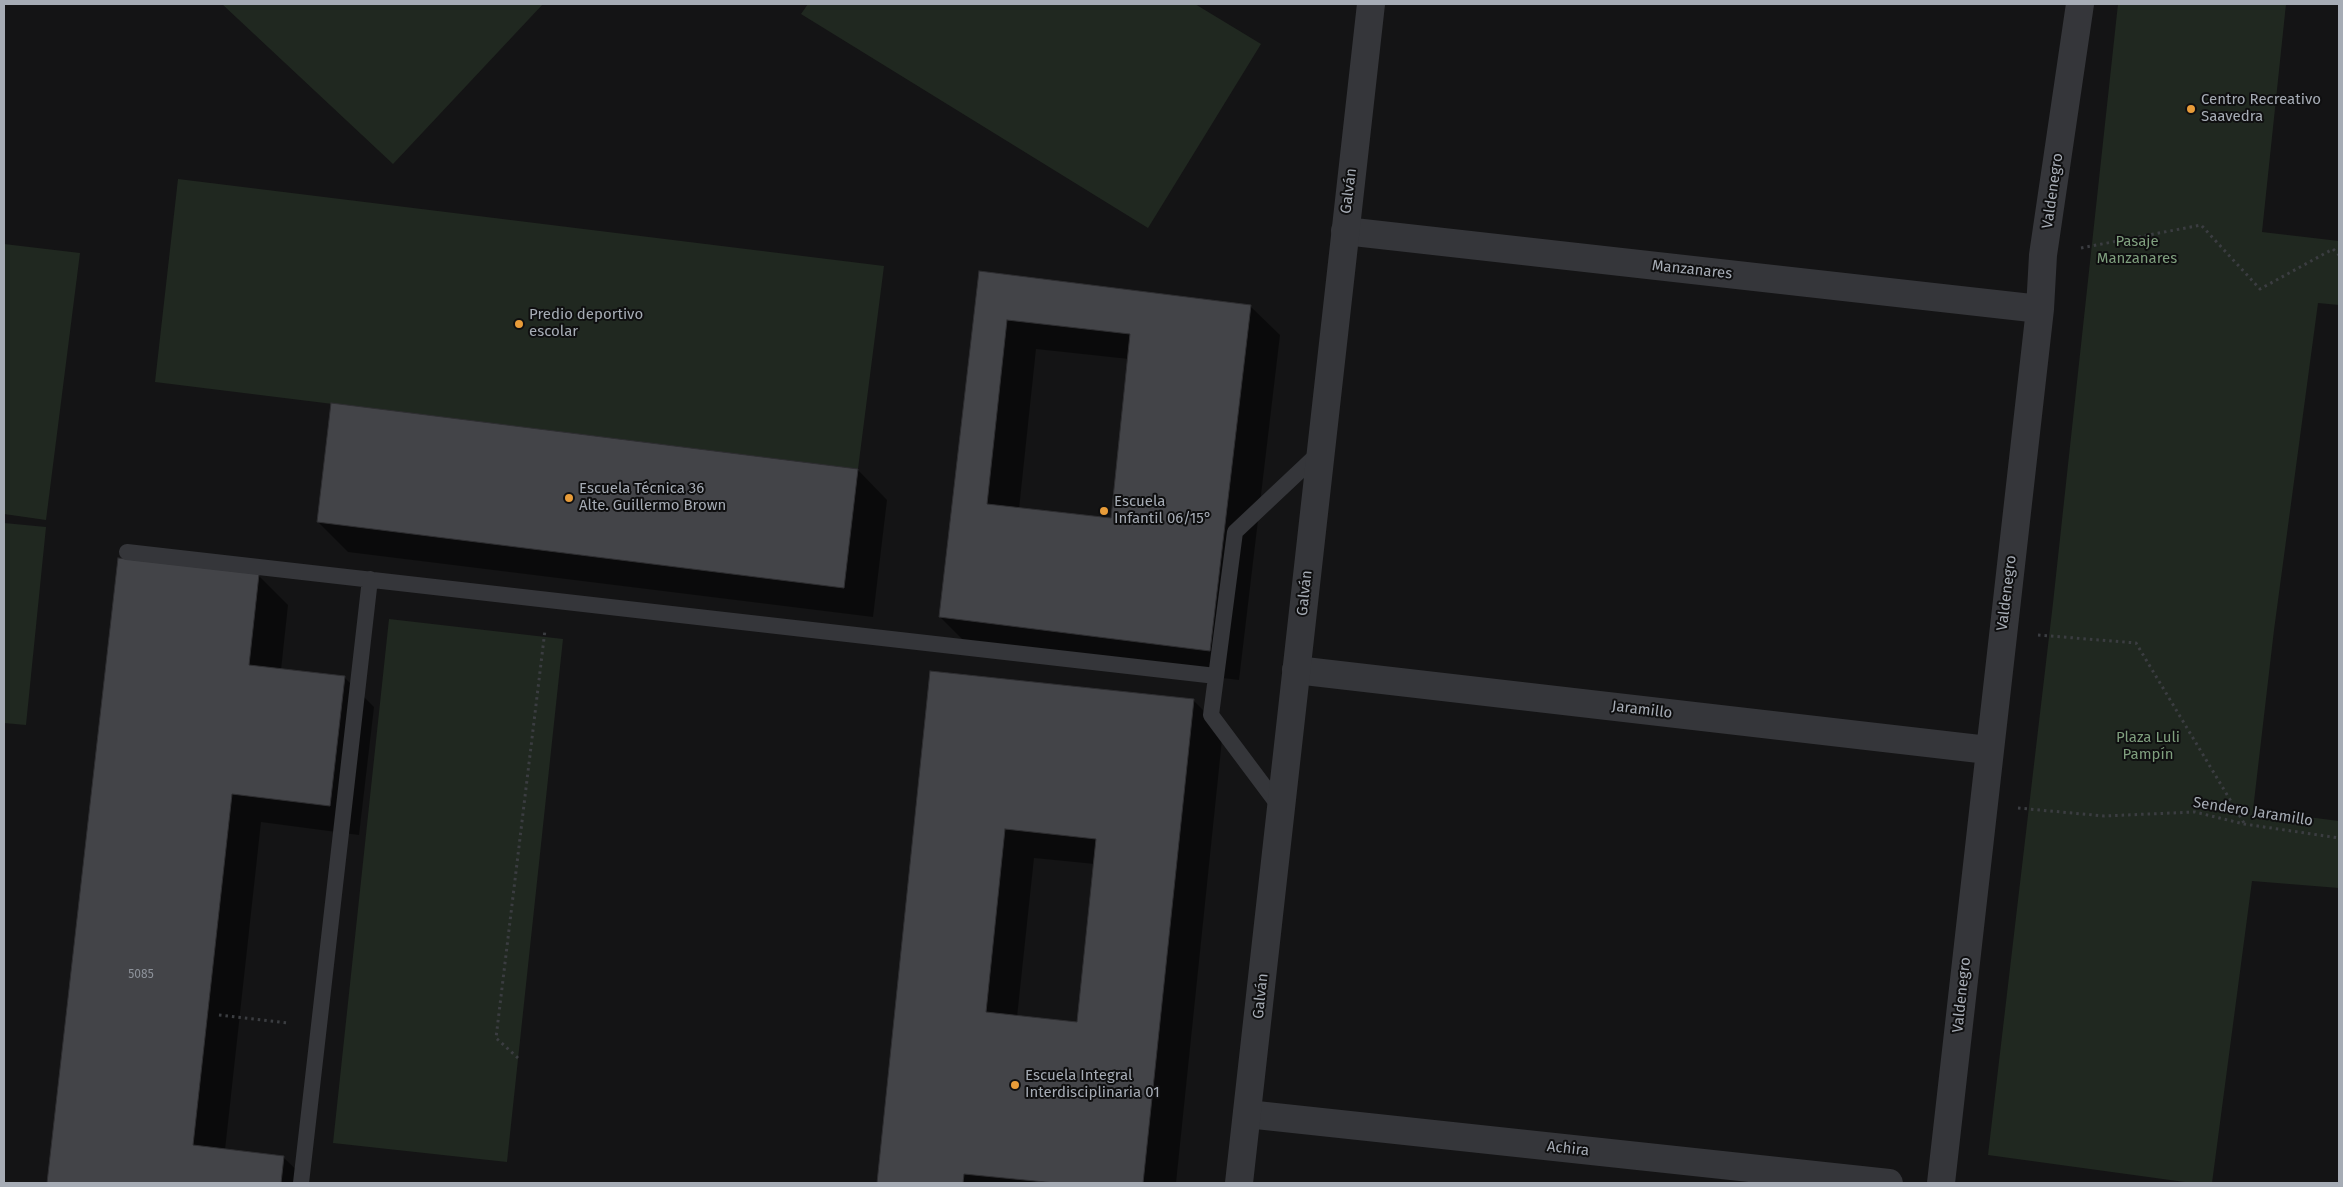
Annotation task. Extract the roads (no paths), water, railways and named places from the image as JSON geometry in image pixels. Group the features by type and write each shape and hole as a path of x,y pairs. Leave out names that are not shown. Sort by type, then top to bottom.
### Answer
{"street":[{"name":"Galván","path":"1239,1183 1371,4"},
{"name":"Valdenegro","path":"1941,1183 1988,750 2040,309 2044,255 2080,4"},
{"name":"Manzanares","path":"1345,231 2040,309"},
{"name":"Jaramillo","path":"1296,670 1988,750"},
{"name":"Achira","path":"1248,1114 1889,1183"}],"lane":[{"path":"1282,810 1211,715 1235,532 1320,452"},
{"path":"127,552 1216,676"},
{"path":"301,1183 370,579"}],"place":[{"name":"Centro Recreativo Saavedra","path":"2191,109"},
{"name":"Predio deportivo escolar","path":"519,324"},
{"name":"Escuela Técnica 36 Alte. Guillermo Brown","path":"569,498"},
{"name":"Escuela Infantil 06/15°","path":"1104,511"},
{"name":"Escuela Integral Interdisciplinaria 01","path":"1015,1085"}],"park label":[{"name":"Pasaje Manzanares","path":"2137,250"},
{"name":"Plaza Luli Pampín","path":"2148,746"}]}
